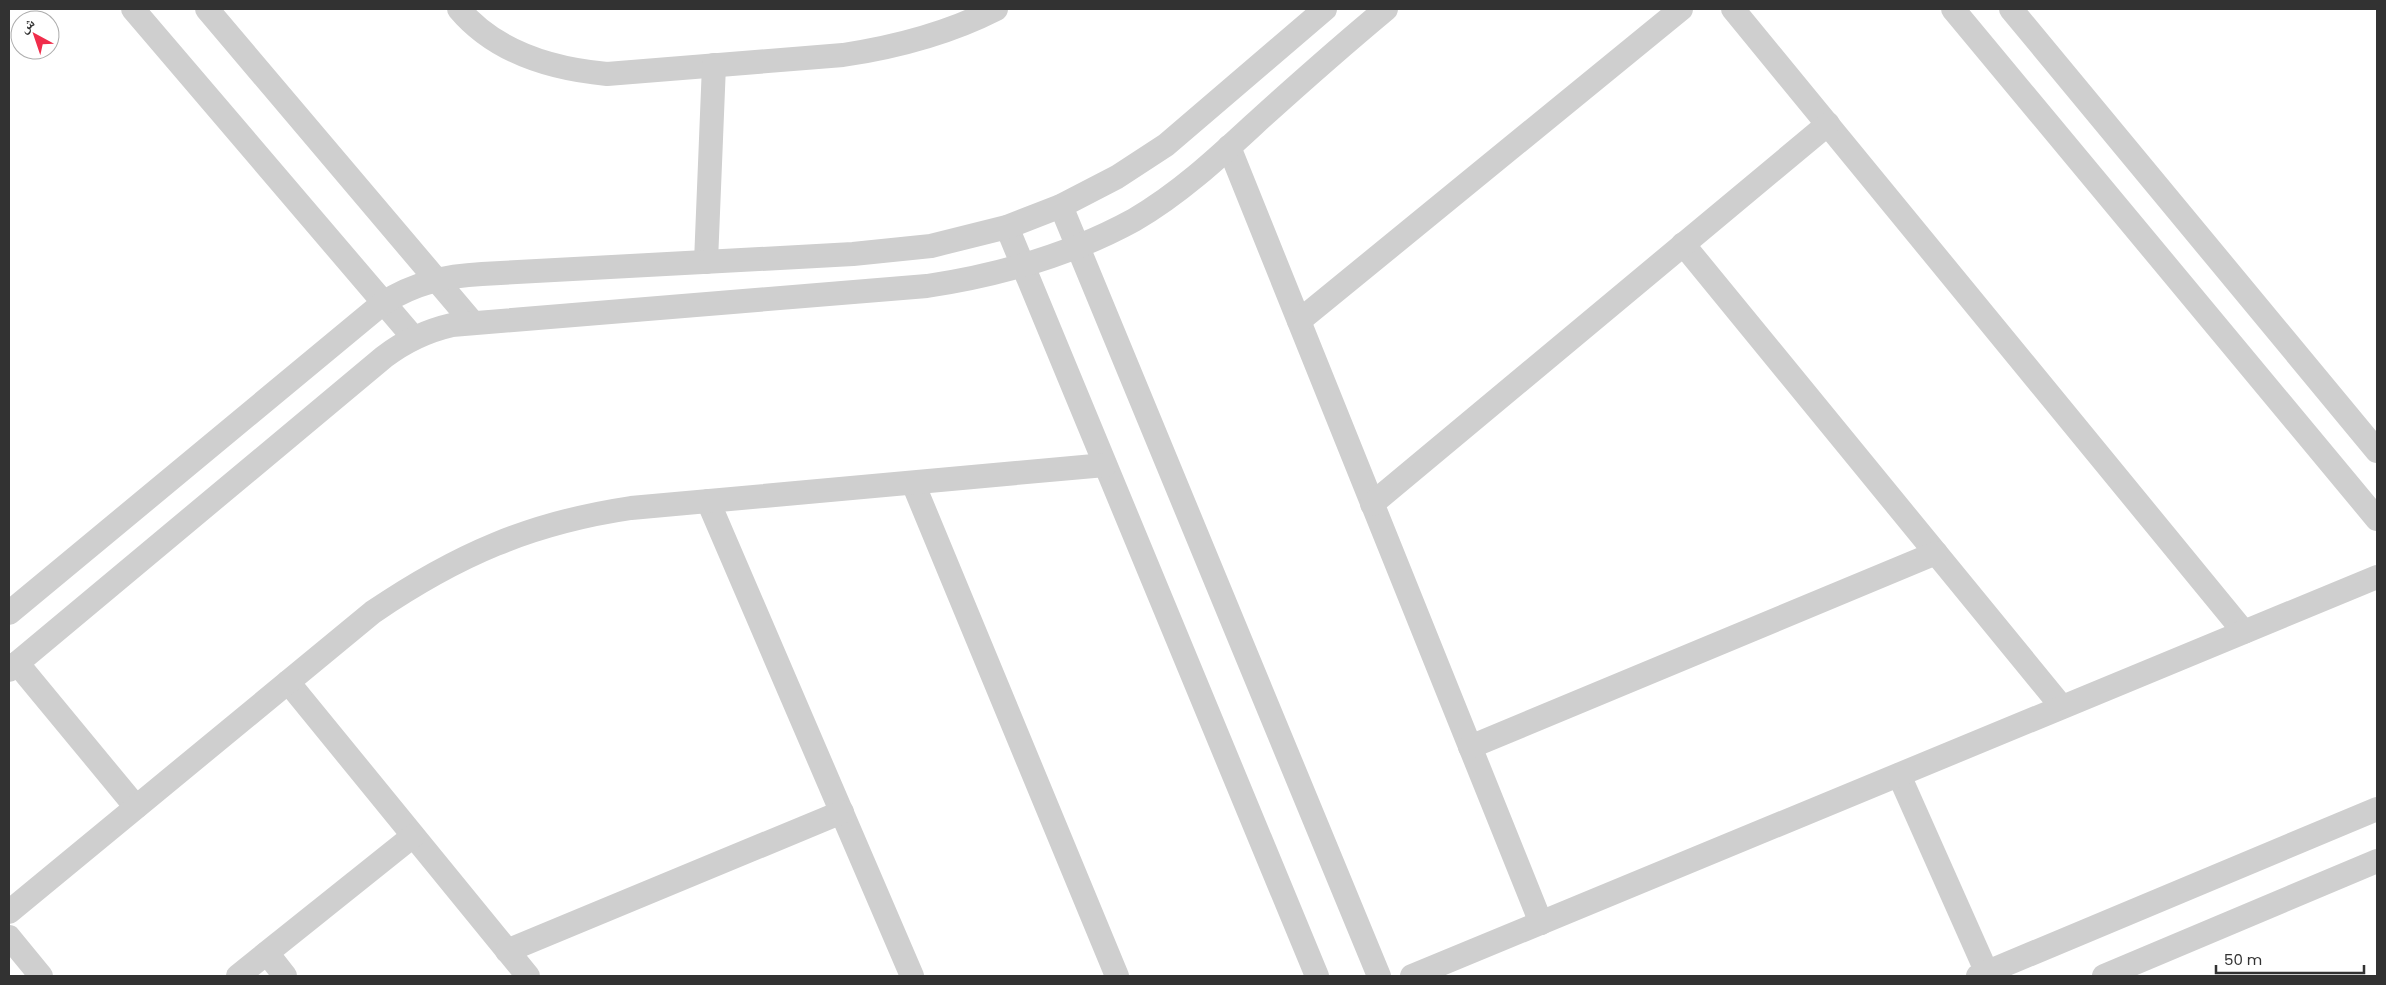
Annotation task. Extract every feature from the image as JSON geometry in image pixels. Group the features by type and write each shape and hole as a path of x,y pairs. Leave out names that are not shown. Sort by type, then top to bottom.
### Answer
{"street":[{"path":"133,9 413,337"},
{"path":"207,9 473,323"},
{"path":"459,9 489,36 516,52 545,64 576,71 607,74 843,55 869,51 910,42 949,29 996,9"},
{"path":"9,613 384,303 417,284 436,279 482,274 853,254 931,246 1007,227 1061,206 1117,178 1166,145 1326,9"},
{"path":"136,807 13,666 384,357 413,337 432,330 473,323 927,286 975,279 1023,266 1078,247 1136,219 1188,183 1329,56 1386,9"},
{"path":"1299,321 1681,9"},
{"path":"1733,9 2244,632"},
{"path":"1953,9 2377,519"},
{"path":"2011,9 2377,450"},
{"path":"706,262 714,65"},
{"path":"1372,504 1828,124"},
{"path":"1229,147 1541,923"},
{"path":"1061,206 1379,976"},
{"path":"1007,227 1317,976"},
{"path":"1684,244 2062,707"},
{"path":"9,912 373,612 418,582 466,556 518,535 572,519 631,508 1105,465"},
{"path":"913,483 1117,976"},
{"path":"708,501 912,976"},
{"path":"1470,747 1936,554"},
{"path":"1412,976 2377,577"},
{"path":"288,682 528,976"},
{"path":"1899,775 1983,974 2377,809"},
{"path":"507,951 842,812"},
{"path":"238,976 414,836"},
{"path":"2104,976 2377,862"},
{"path":"9,937 41,976"},
{"path":"267,953 285,976"}]}
